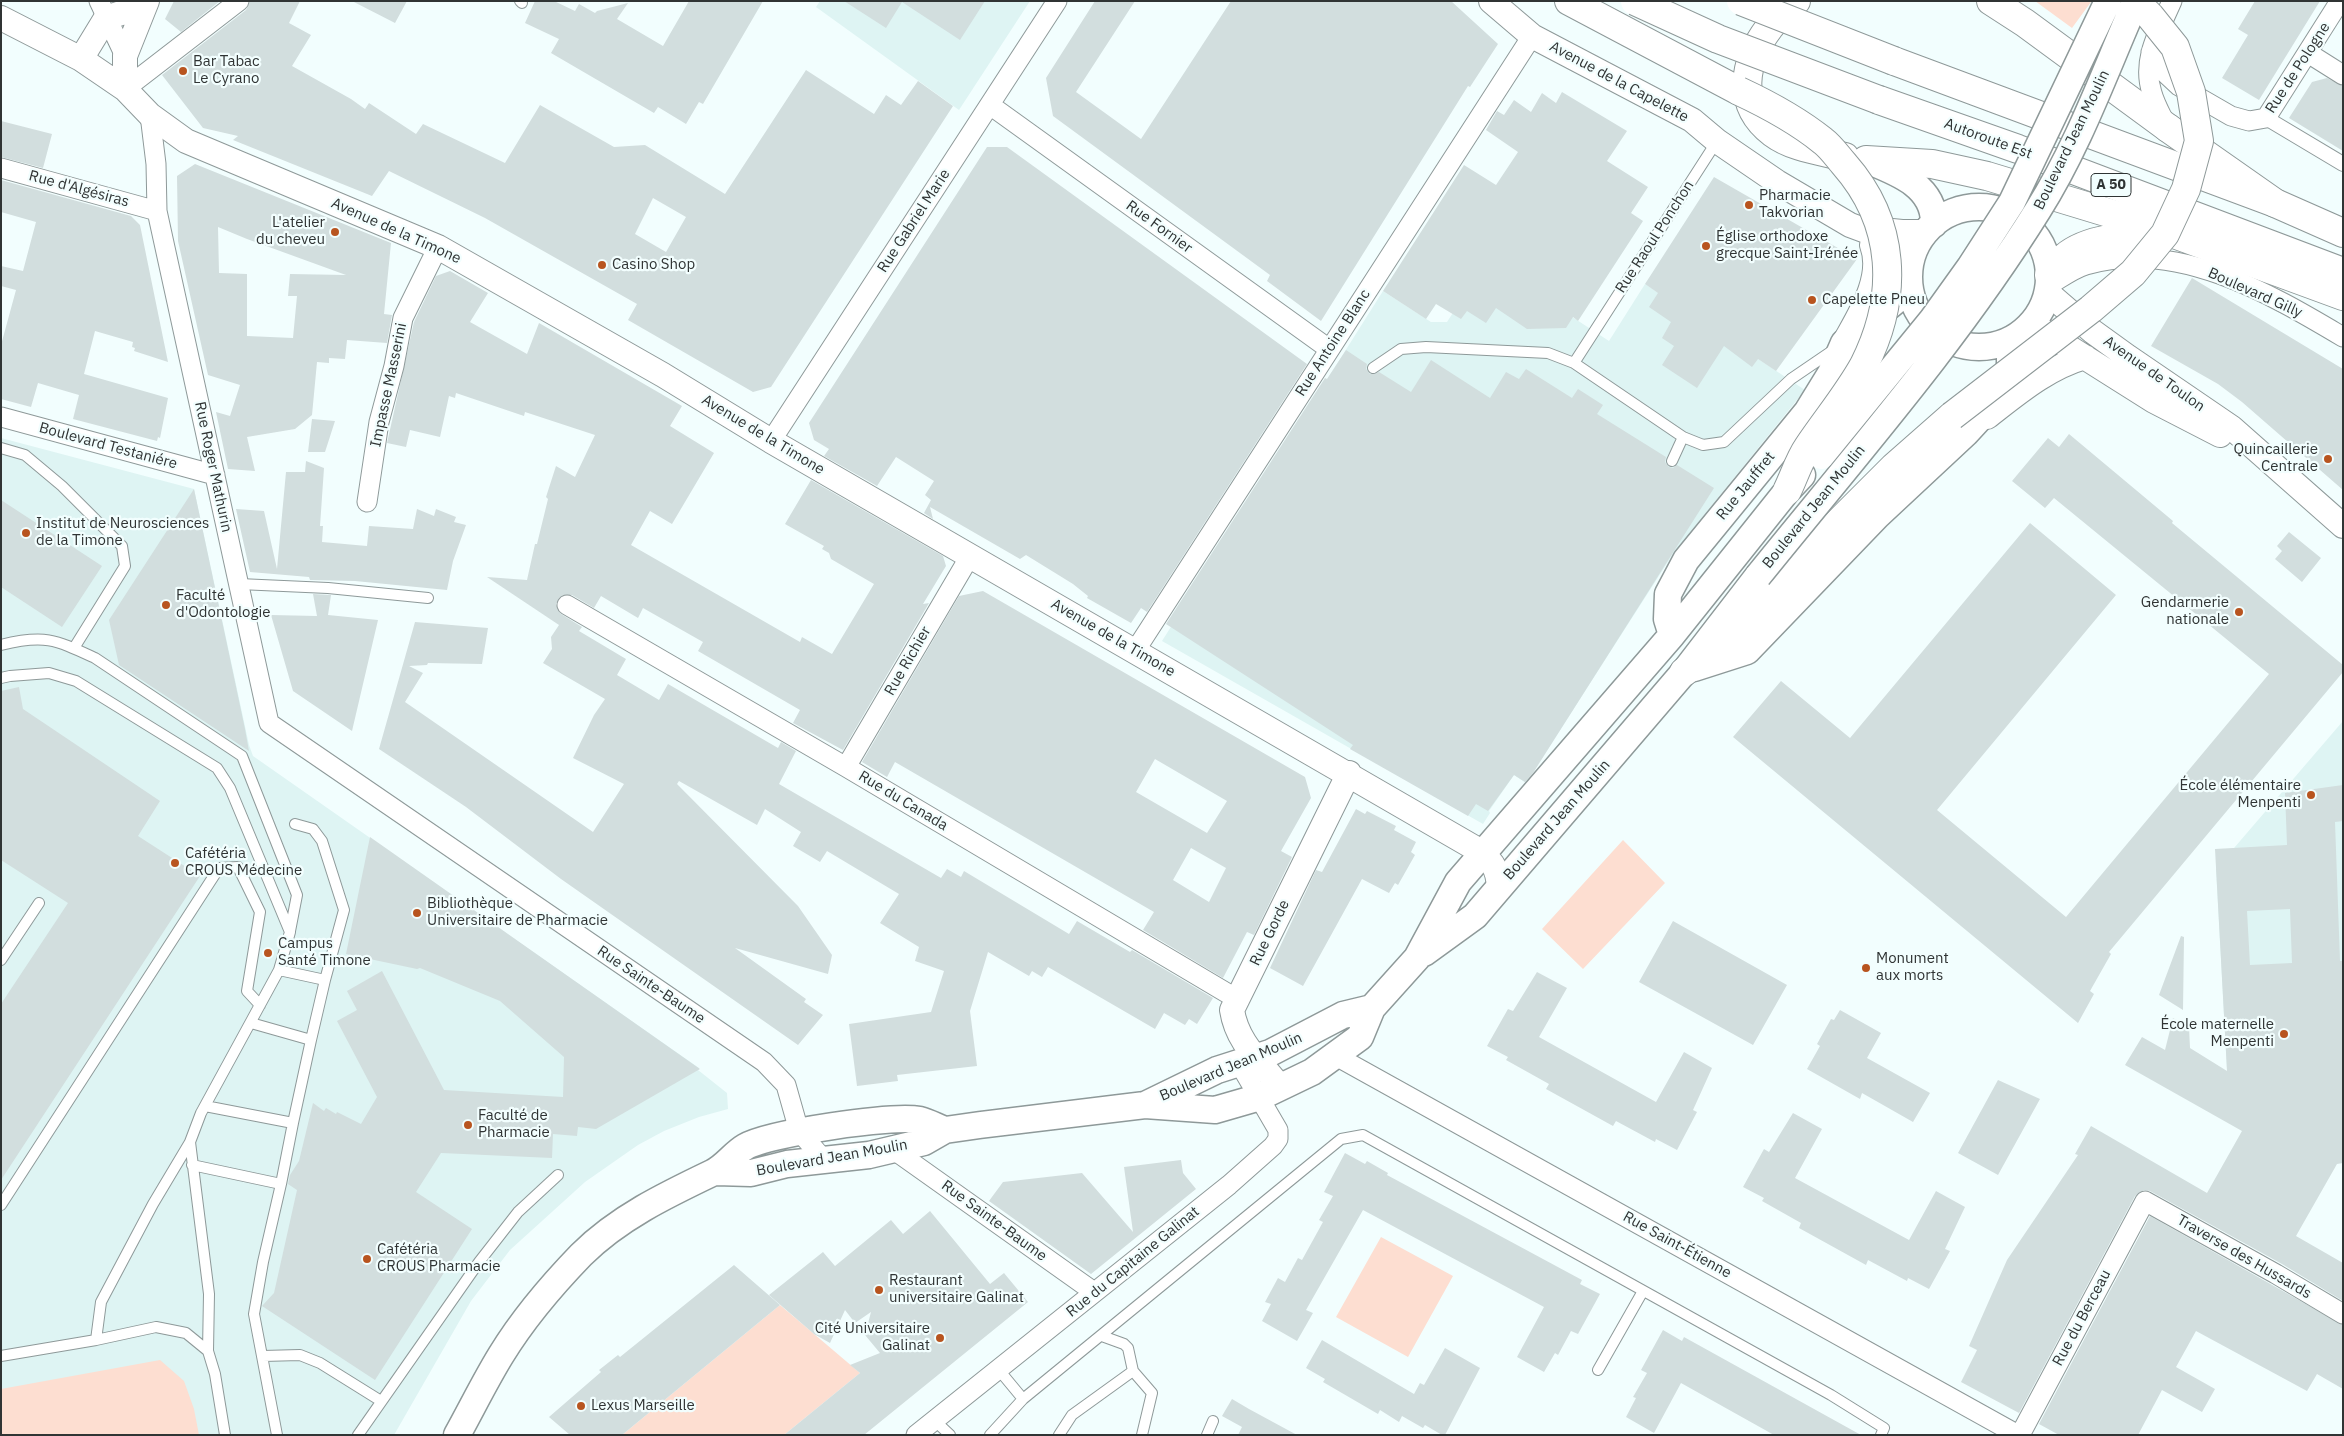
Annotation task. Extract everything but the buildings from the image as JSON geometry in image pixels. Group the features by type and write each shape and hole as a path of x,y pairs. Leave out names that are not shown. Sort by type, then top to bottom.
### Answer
{"main road":[{"path":"1569,1 1780,111 1825,142 1860,182 1879,222 1888,264 1886,300 1879,330 1863,365 1806,449 1787,491"},
{"name":"Autoroute Est","path":"1636,1 1718,39 2343,272"},
{"path":"1741,1 1894,61 2275,204 2343,233"},
{"path":"1796,1 1769,27 1751,57 1746,84 1750,101 1758,118 1774,133 1798,145 1866,160 1932,164 1987,176 2155,227 2343,296"},
{"path":"1991,1 2026,23 2275,204"},
{"path":"2008,1 2026,23"},
{"name":"Boulevard Jean Moulin","path":"1417,958 1458,882 1672,635 1787,491 1821,456 1932,320 1970,267 2012,202 2108,1"},
{"path":"1959,424 2132,273 2165,234 2186,188 2198,140 2192,92 2175,47 2135,1"},
{"name":"Boulevard Jean Moulin","path":"716,1172 751,1173 787,1164 894,1150 924,1142 944,1130 1145,1105 1215,1110 1270,1092 1312,1072 1336,1056 1360,1036 1372,1008 1417,958 1474,916 1684,672 1758,576 1951,337 1991,282 2040,208 2078,135 2135,1"},
{"path":"1866,160 1914,183 1928,197 1934,212 1930,228 1911,259 1910,288 1926,323 1940,336 1956,344 1974,348 1993,346 2018,335 2036,319 2049,284 2065,257 2081,247 2121,236 2144,236 2197,242"},
{"path":"1930,228 1947,215 1962,210 1985,208 2008,213 2021,221 2041,245 2049,284"},
{"name":"Rue Jauffret","path":"1672,635 1667,619 1668,594 1686,560 1806,412 1831,373 1844,343 1886,307 1899,300 1910,288"},
{"path":"1684,672 1726,642 1813,548 1894,467 1959,424 1990,407 2005,385 2018,335"},
{"name":"Boulevard Jean Moulin","path":"1145,1105 1217,1070 1270,1053 1343,1015 1372,1008"},
{"name":"Boulevard Jean Moulin","path":"457,1435 501,1355 519,1328 550,1289 583,1253 622,1222 670,1193 716,1172 745,1147 799,1131 878,1121 919,1120 944,1130"}],"street":[{"path":"125,89 238,1"},
{"name":"Rue Gabriel Marie","path":"771,440 1057,1"},
{"name":"Avenue de la Capelette","path":"1491,1 1532,36 1692,120 1717,141 1777,182 1850,225 1885,238 1902,262 1910,288"},
{"path":"2168,128 2152,93 2148,72 2151,52 2172,1"},
{"name":"Rue de Pologne","path":"2151,52 2164,72 2179,86 2224,112 2249,121 2266,118 2340,1"},
{"path":"125,89 125,56 146,3"},
{"path":"102,10 146,3"},
{"path":"102,10 125,56"},
{"path":"81,59 102,10"},
{"name":"Avenue de la Timone","path":"1,18 81,59 125,89 150,115 186,141 438,247 1348,773 1483,854 1498,872 1498,888"},
{"name":"Rue Antoine Blanc","path":"1135,651 1532,36"},
{"path":"2308,53 2343,74"},
{"name":"Rue Fornier","path":"990,105 1329,349"},
{"name":"Rue Roger Mathurin","path":"150,115 156,164 157,211 268,723"},
{"path":"2266,118 2343,164"},
{"name":"Rue d'Algésiras","path":"1,168 157,211"},
{"name":"Avenue de la Capelette","path":"1850,225 1885,231 1930,228"},
{"name":"Rue Jauffret","path":"1844,343 1866,302 1876,257 1872,245 1850,225"},
{"name":"Impasse Masserini","path":"367,502 379,422 394,366 403,318 438,247"},
{"name":"Boulevard Gilly","path":"2049,284 2084,265 2103,261 2143,258 2181,263 2226,276 2306,315 2343,337"},
{"name":"Avenue de Toulon","path":"2049,284 2092,331 2232,428 2260,455 2343,526"},
{"name":"Avenue de Toulon","path":"2018,335 2043,331 2085,356 2154,402 2260,455"},
{"path":"1959,424 2064,363 2085,356"},
{"name":"Boulevard Testaniére","path":"1,417 215,475"},
{"name":"Rue Richier","path":"846,767 970,556"},
{"name":"Rue du Canada","path":"567,606 846,767 1237,999"},
{"name":"Rue Sainte-Baume","path":"268,723 764,1062 786,1085 799,1131 824,1160"},
{"name":"Rue Gorde","path":"1270,1092 1247,1061 1232,1010 1348,773"},
{"name":"Rue Saint-Étienne","path":"1336,1056 2019,1435"},
{"name":"Rue du Capitaine Galinat","path":"916,1435 1229,1185 1273,1146 1278,1139 1278,1130 1270,1092"},
{"name":"Rue Sainte-Baume","path":"894,1150 1094,1292"},
{"name":"Rue du Berceau","path":"2019,1435 2145,1201"},
{"name":"Traverse des Hussards","path":"2145,1201 2276,1274 2343,1314"}],"lane":[{"name":"Rue Raoul Ponchon","path":"1574,363 1717,141"},
{"name":"Rue Jauffret","path":"1373,368 1401,349 1426,347 1548,353 1574,363 1683,437 1703,445 1724,442 1791,379 1844,343"},
{"path":"1672,461 1683,437"},
{"path":"1,448 25,455 62,486 122,546 125,566 74,648"},
{"path":"239,584 328,588 428,598"},
{"path":"1,645 25,639 57,640 96,658 242,756 297,895 290,932 279,970 205,1106 190,1142 153,1204 101,1302 96,1340"},
{"path":"1,678 50,673 76,681 217,768 230,788 290,932"},
{"path":"277,1435 254,1314 263,1262 311,1040 344,910 322,840 313,829 295,824"},
{"path":"1,1205 219,868 238,867 260,912 246,991 260,1005"},
{"path":"1,960 38,903"},
{"path":"279,970 325,980"},
{"path":"250,1023 311,1040"},
{"path":"205,1106 293,1123"},
{"path":"990,1435 1023,1399 1342,1139 1363,1135 1884,1428 1881,1435"},
{"path":"190,1142 209,1294 208,1351 215,1374 225,1435"},
{"path":"192,1165 281,1184"},
{"path":"358,1435 430,1329 518,1212 558,1175"},
{"path":"1598,1370 1643,1291"},
{"path":"1,1356 96,1340 156,1327 186,1333 208,1351"},
{"path":"1102,1336 1124,1344 1128,1348 1133,1371 1152,1393 1142,1435"},
{"path":"263,1356 300,1356 320,1363 381,1401"},
{"path":"998,1370 1023,1399"},
{"path":"1059,1435 1072,1415 1133,1371"},
{"path":"934,1420 950,1435"},
{"path":"1207,1435 1212,1421"}],"shaded area":[{"path":"820,1 1030,1 959,110 816,7"},
{"path":"2035,1 2090,1 2091,2 2072,28"},
{"path":"1505,273 1609,341 1645,284 1805,390 1692,530 1676,556 1673,554 1526,783 1514,775 1489,811 1490,813 1483,824 1162,641 1383,291 1431,322 1447,322 1458,305"},
{"name":"Campus Santé Timone","path":"1,438 194,489 249,745 253,756 699,1068 698,1070 727,1093 728,1109 699,1117 664,1131 638,1145 585,1182 510,1250 471,1301 394,1435 1,1435"},
{"name":"École élémentaire Menpenti","path":"2343,721 2343,1135 2227,1070 2216,869"},
{"path":"1623,840 1665,883 1583,969 1542,929"},
{"path":"1381,1237 1453,1276 1408,1357 1336,1317"},
{"path":"780,1305 860,1373 784,1435 622,1435"},
{"path":"160,1360 184,1381 194,1409 199,1435 1,1435 1,1389"}],"place":[{"name":"Bar Tabac Le Cyrano","path":"183,71"},
{"name":"Pharmacie Takvorian","path":"1749,205"},
{"name":"L'atelier du cheveu","path":"335,232"},
{"name":"Église orthodoxe grecque Saint-Irénée","path":"1706,246"},
{"name":"Casino Shop","path":"602,265"},
{"name":"Capelette Pneu","path":"1812,300"},
{"name":"Quincaillerie Centrale","path":"2328,459"},
{"name":"Institut de Neurosciences de la Timone","path":"26,533"},
{"name":"Faculté d'Odontologie","path":"166,605"},
{"name":"Gendarmerie nationale","path":"2239,612"},
{"name":"École élémentaire Menpenti","path":"2311,795"},
{"name":"Cafétéria CROUS Médecine","path":"175,863"},
{"name":"Bibliothèque Universitaire de Pharmacie","path":"417,913"},
{"name":"Campus Santé Timone","path":"268,953"},
{"name":"Monument aux morts","path":"1866,968"},
{"name":"École maternelle Menpenti","path":"2284,1034"},
{"name":"Faculté de Pharmacie","path":"468,1125"},
{"name":"Cafétéria CROUS Pharmacie","path":"367,1259"},
{"name":"Restaurant universitaire Galinat","path":"879,1290"},
{"name":"Cité Universitaire Galinat","path":"940,1338"},
{"name":"Lexus Marseille","path":"581,1406"}]}
